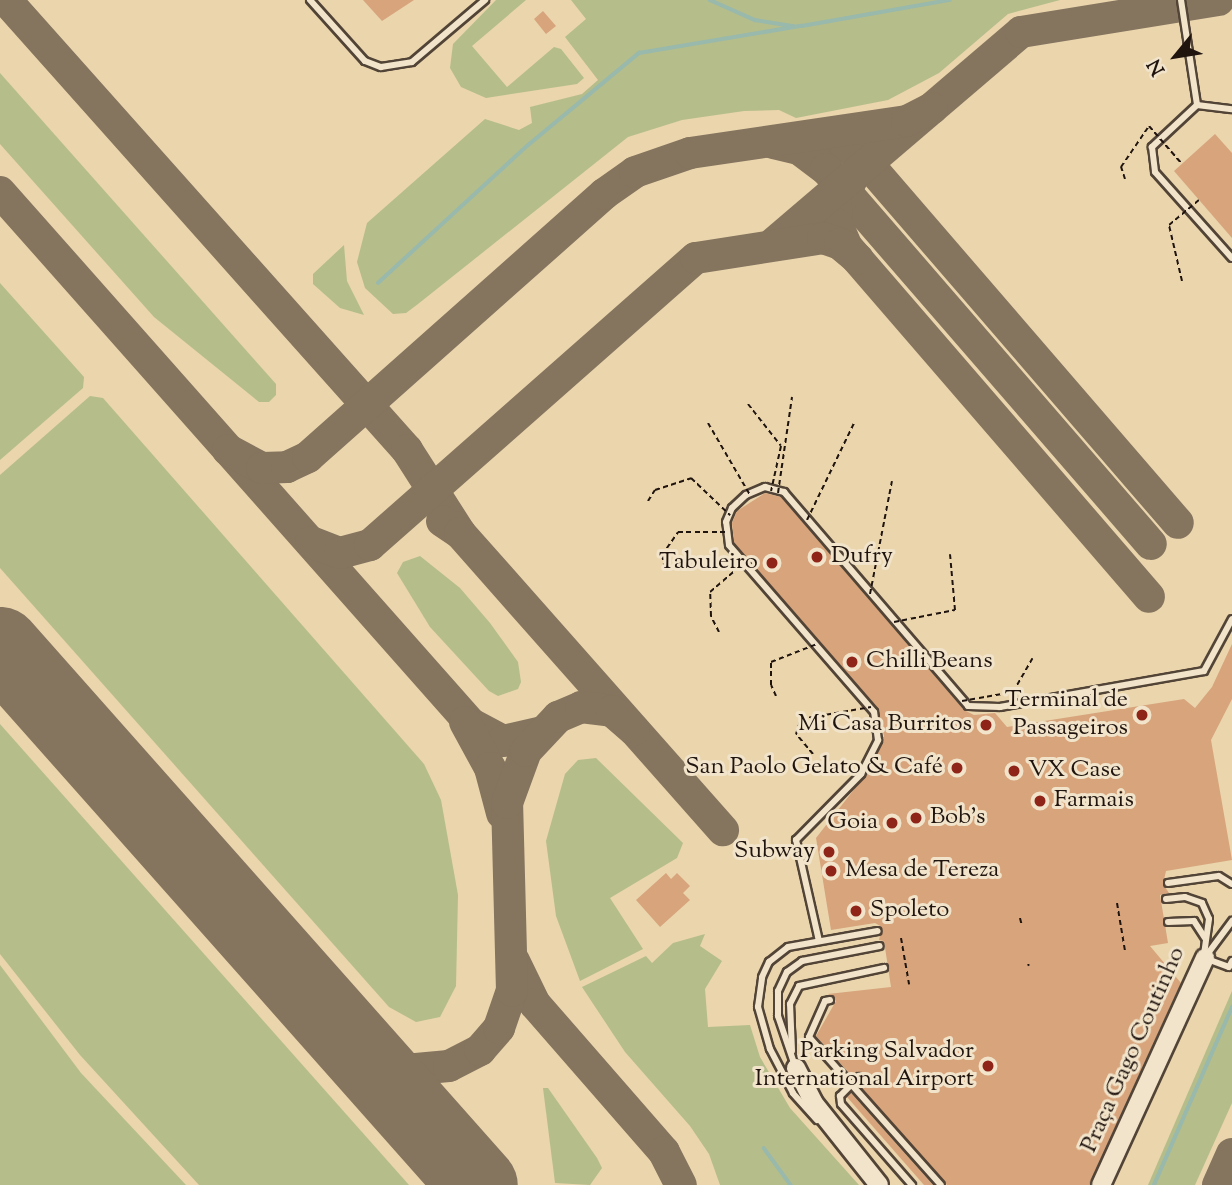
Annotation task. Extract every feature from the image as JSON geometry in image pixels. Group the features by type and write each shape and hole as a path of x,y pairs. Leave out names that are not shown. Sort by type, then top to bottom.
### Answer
{"main road":[{"name":"Praça Gago Coutinho","path":"1101,1185 1205,953"},
{"path":"796,1068 813,1102 879,1185"}],"lane":[{"path":"310,0 365,61 382,67 411,62 485,0"},
{"path":"1181,0 1197,105"},
{"path":"1232,109 1197,105 1152,147 1155,172 1232,258"},
{"path":"819,941 796,840 860,774 878,740 874,712 729,545 729,515 750,494 775,491 807,519 968,706 1000,707 1204,671 1232,619"},
{"path":"1168,883 1219,876 1232,884"},
{"path":"1166,899 1185,897 1202,903 1209,919 1205,953"},
{"name":"Praça Gago Coutinho","path":"1168,922 1197,923 1205,934 1205,953"},
{"path":"1205,953 1231,923"},
{"path":"855,1157 793,1093 761,1022 758,995 765,969 781,951 819,941 878,932"},
{"path":"796,1068 778,1016 778,991 787,972 802,961 880,946"},
{"path":"1205,953 1229,968 1232,961"},
{"path":"796,1068 789,1014 794,990 813,979 884,968"},
{"path":"830,1000 825,1001 809,1037 941,1185"},
{"path":"859,1077 840,1096 841,1104 912,1185"},
{"path":"887,1149 889,1160"}],"path":[{"path":"1125,179 1121,167 1149,126 1182,163"},
{"path":"1182,281 1169,225 1199,200"},
{"path":"775,491 792,397"},
{"path":"748,404 781,446 775,491"},
{"path":"807,519 855,421"},
{"path":"708,424 750,494"},
{"path":"648,501 655,490 691,478 729,515"},
{"path":"870,594 892,481"},
{"path":"665,568 662,555 678,532 727,532"},
{"path":"894,622 955,610 950,554"},
{"path":"719,632 711,616 710,592 745,562"},
{"path":"776,696 771,685 771,662 817,644"},
{"path":"961,701 1013,692 1033,658"},
{"path":"813,754 796,734 801,719 872,707"},
{"path":"1117,902 1125,951"},
{"path":"1020,918 1022,926"},
{"path":"901,938 909,984"}],"green space":[{"path":"496,0 526,0 472,46 507,87 554,47 561,49 584,78 577,84 486,98 461,87 450,68 453,44"},
{"path":"571,0 1060,0 1008,14 939,73 888,100 796,118 779,110 744,111 682,120 628,137 418,304 406,313 393,314 365,288 357,262 367,223 485,119 519,130 532,123 530,107 582,94 598,80 565,37 586,19"},
{"path":"0,73 276,384 276,395 269,402 259,402 154,317 0,144"},
{"path":"344,245 347,281 364,315 340,308 313,284 313,274"},
{"path":"0,283 84,377 83,388 0,460"},
{"path":"90,396 103,398 424,764 441,800 458,895 456,986 440,1017 416,1022 389,1007 0,568 0,475"},
{"path":"420,556 460,588 490,623 518,662 521,682 518,689 498,696 489,691 430,627 397,573 403,562"},
{"path":"0,724 409,1185 199,1185 80,1055 0,954"},
{"path":"596,758 683,843 677,858 610,898 643,949 580,981 556,916 546,841 565,774 578,760"},
{"path":"705,934 700,946 722,961 705,989 708,1027 750,1025 760,1057 790,1108 859,1185 720,1185 709,1154 690,1126 625,1052 582,987 646,956 652,963 673,943"},
{"path":"0,965 81,1073 186,1185 0,1185"},
{"path":"1232,991 1232,1103 1195,1185 1148,1185"},
{"path":"543,1088 548,1088 602,1168 590,1185 555,1183"}],"building":[{"path":"363,0 414,0 382,21"},
{"path":"543,11 556,26 546,34 534,19"},
{"path":"1215,134 1232,153 1232,238 1174,171"},
{"path":"765,493 781,497 964,710 974,715 995,713 1007,727 1184,699 1195,708 1212,687 1232,644 1232,699 1211,740 1232,860 1166,871 1163,884 1169,893 1160,895 1168,943 1150,946 1181,983 1089,1185 947,1185 859,1085 863,1074 852,1076 816,1036 836,1001 828,994 891,987 884,941 879,940 882,927 875,923 831,930 816,838 874,764 884,736 878,708 734,543 732,523 737,511"},
{"path":"666,873 671,879 677,873 690,886 683,893 690,900 660,927 636,900"},
{"path":"851,1093 933,1185 924,1185 847,1097"}],"waterway":[{"path":"710,0 755,20 794,26"},
{"path":"802,26 950,0"},
{"path":"378,283 527,146 639,53 801,26"},
{"path":"1154,1185 1232,1007"},
{"path":"764,1148 791,1185"}],"taxiway":[{"path":"6,0 407,450 460,533"},
{"path":"774,243 1021,32 1218,0"},
{"path":"228,450 262,468 287,467 308,457 604,194 635,172 690,153 907,121 932,108"},
{"path":"816,138 846,146 868,164 1178,523"},
{"path":"773,143 799,149 826,169 1151,544"},
{"path":"852,179 836,208 837,224 847,247 1149,597"},
{"path":"0,192 471,724 503,741 541,732"},
{"path":"311,542 340,553 370,545 696,258 823,238 840,244 858,259"},
{"path":"442,521 460,533 723,830"},
{"path":"333,1021 370,1056 405,1070 449,1066 480,1050 499,1028 512,991 507,803 526,751 558,717 581,707 612,711 634,730"},
{"path":"465,722 490,768 502,813"},
{"path":"514,961 535,1004 664,1152 681,1185"},
{"path":"1218,1185 1232,1154"}],"runway":[{"path":"0,646 478,1185"}],"place":[{"name":"Dufry","path":"817,557"},
{"name":"Tabuleiro","path":"772,563"},
{"name":"Chilli Beans","path":"852,662"},
{"name":"Terminal de Passageiros","path":"1142,715"},
{"name":"Mi Casa Burritos","path":"986,725"},
{"name":"San Paolo Gelato & Café","path":"957,768"},
{"name":"VX Case","path":"1014,771"},
{"name":"Farmais","path":"1040,801"},
{"name":"Bob's","path":"916,818"},
{"name":"Goia","path":"892,823"},
{"name":"Subway","path":"829,852"},
{"name":"Mesa de Tereza","path":"831,871"},
{"name":"Spoleto","path":"856,911"},
{"name":"Parking Salvador International Airport","path":"988,1066"}]}
